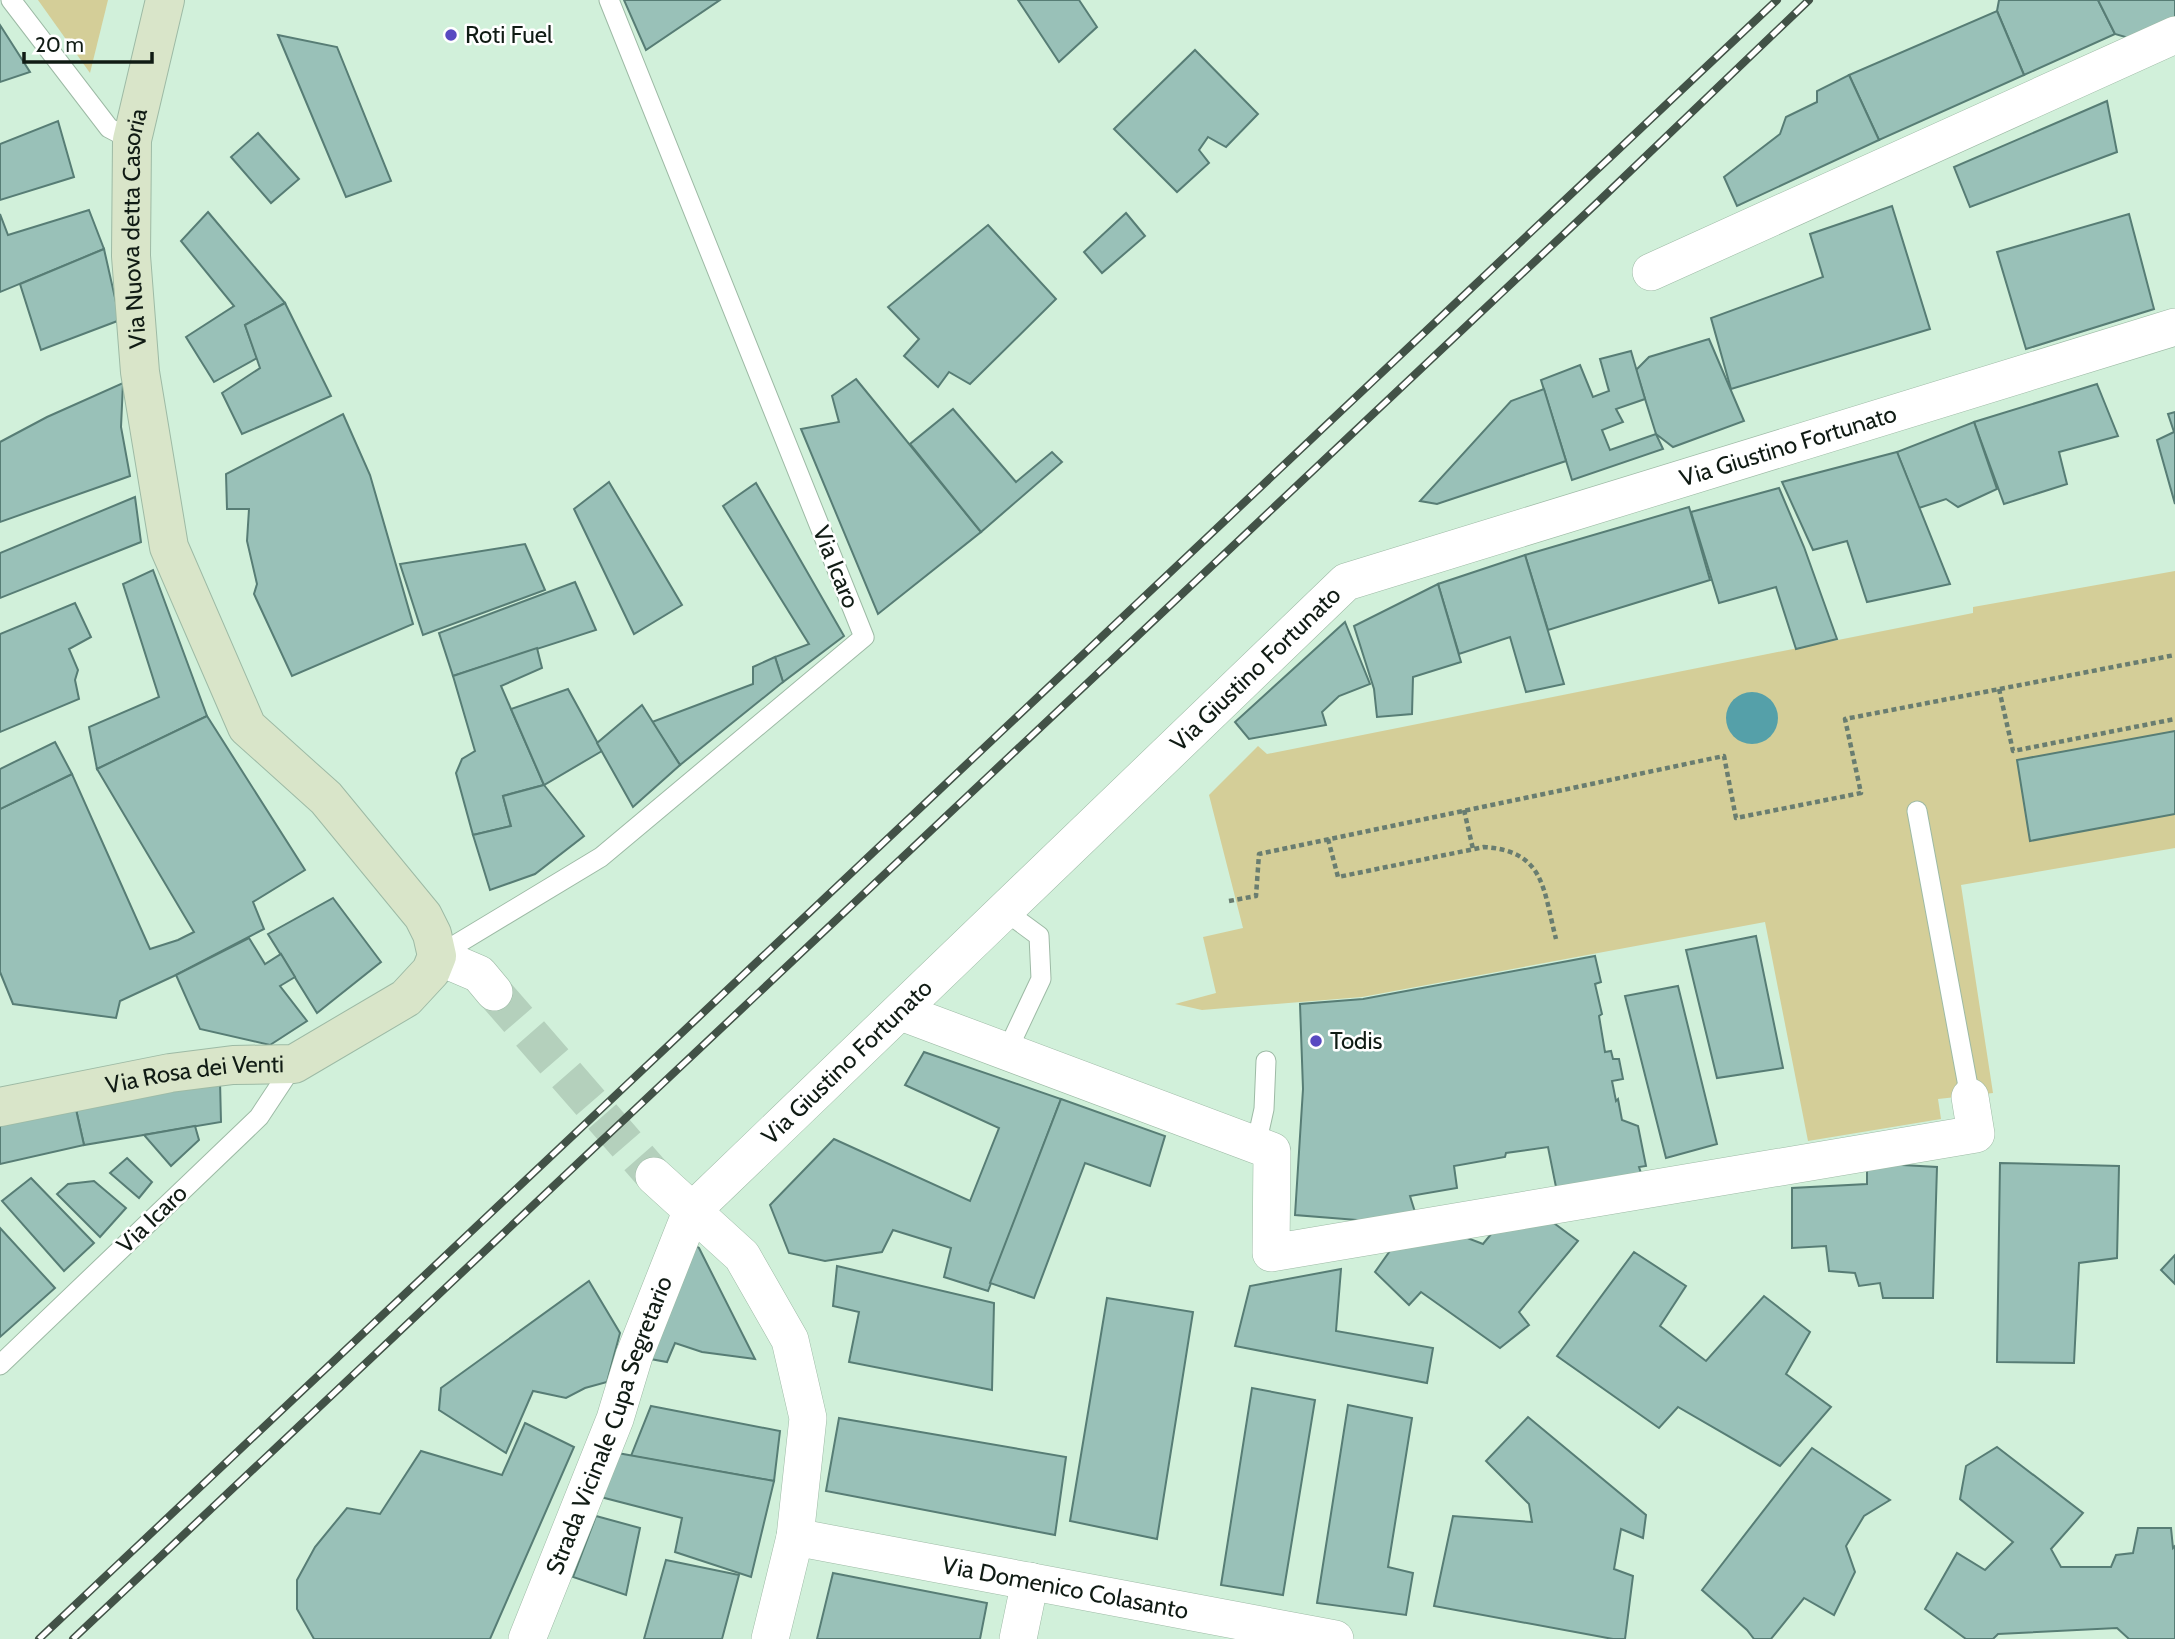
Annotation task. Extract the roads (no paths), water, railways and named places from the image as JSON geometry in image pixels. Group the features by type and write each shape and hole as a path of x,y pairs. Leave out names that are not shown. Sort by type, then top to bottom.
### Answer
{"street":[{"name":"Via Nuova detta Casoria","path":"164,0 132,140 131,256 140,372 169,547 247,726 326,798 422,916 432,934 437,956"},
{"path":"1651,272 2175,34"},
{"name":"Via Giustino Fortunato","path":"691,1212 1346,582 2175,327"},
{"path":"437,956 479,974 494,992"},
{"name":"Via Rosa dei Venti","path":"0,1107 170,1073 233,1065 293,1064 406,998 431,971 437,956"},
{"path":"901,1012 1272,1151 1271,1253 1976,1134 1970,1097"},
{"path":"654,1176 742,1256 790,1340 808,1418 795,1537 771,1639"},
{"name":"Strada Vicinale Cupa Segretario","path":"527,1639 615,1419 634,1356 691,1212"},
{"name":"Via Domenico Colasanto","path":"795,1537 1335,1639"},
{"path":"1018,1639 1030,1581"}],"lane":[{"path":"11,0 109,128 132,140"},
{"name":"Via Icaro","path":"437,956 601,857 864,636 609,0"},
{"path":"1917,811 1970,1097"},
{"path":"1004,911 1039,936 1041,979 1007,1051"},
{"path":"1256,1145 1264,1108 1266,1061"},
{"name":"Via Icaro","path":"0,1366 259,1117 293,1064"}],"water":[{"path":"1752,692 1762,694 1770,700 1776,708 1776,728 1770,736 1762,742 1752,744 1742,742 1734,736 1728,728 1726,718 1728,708 1734,700 1742,694"}],"tunnel":[{"path":"494,992 654,1176"}],"railway":[{"path":"39,1639 1777,0"},
{"path":"73,1639 1809,0"}],"place":[{"name":"Roti Fuel","path":"451,35"},
{"name":"Todis","path":"1316,1041"}]}
